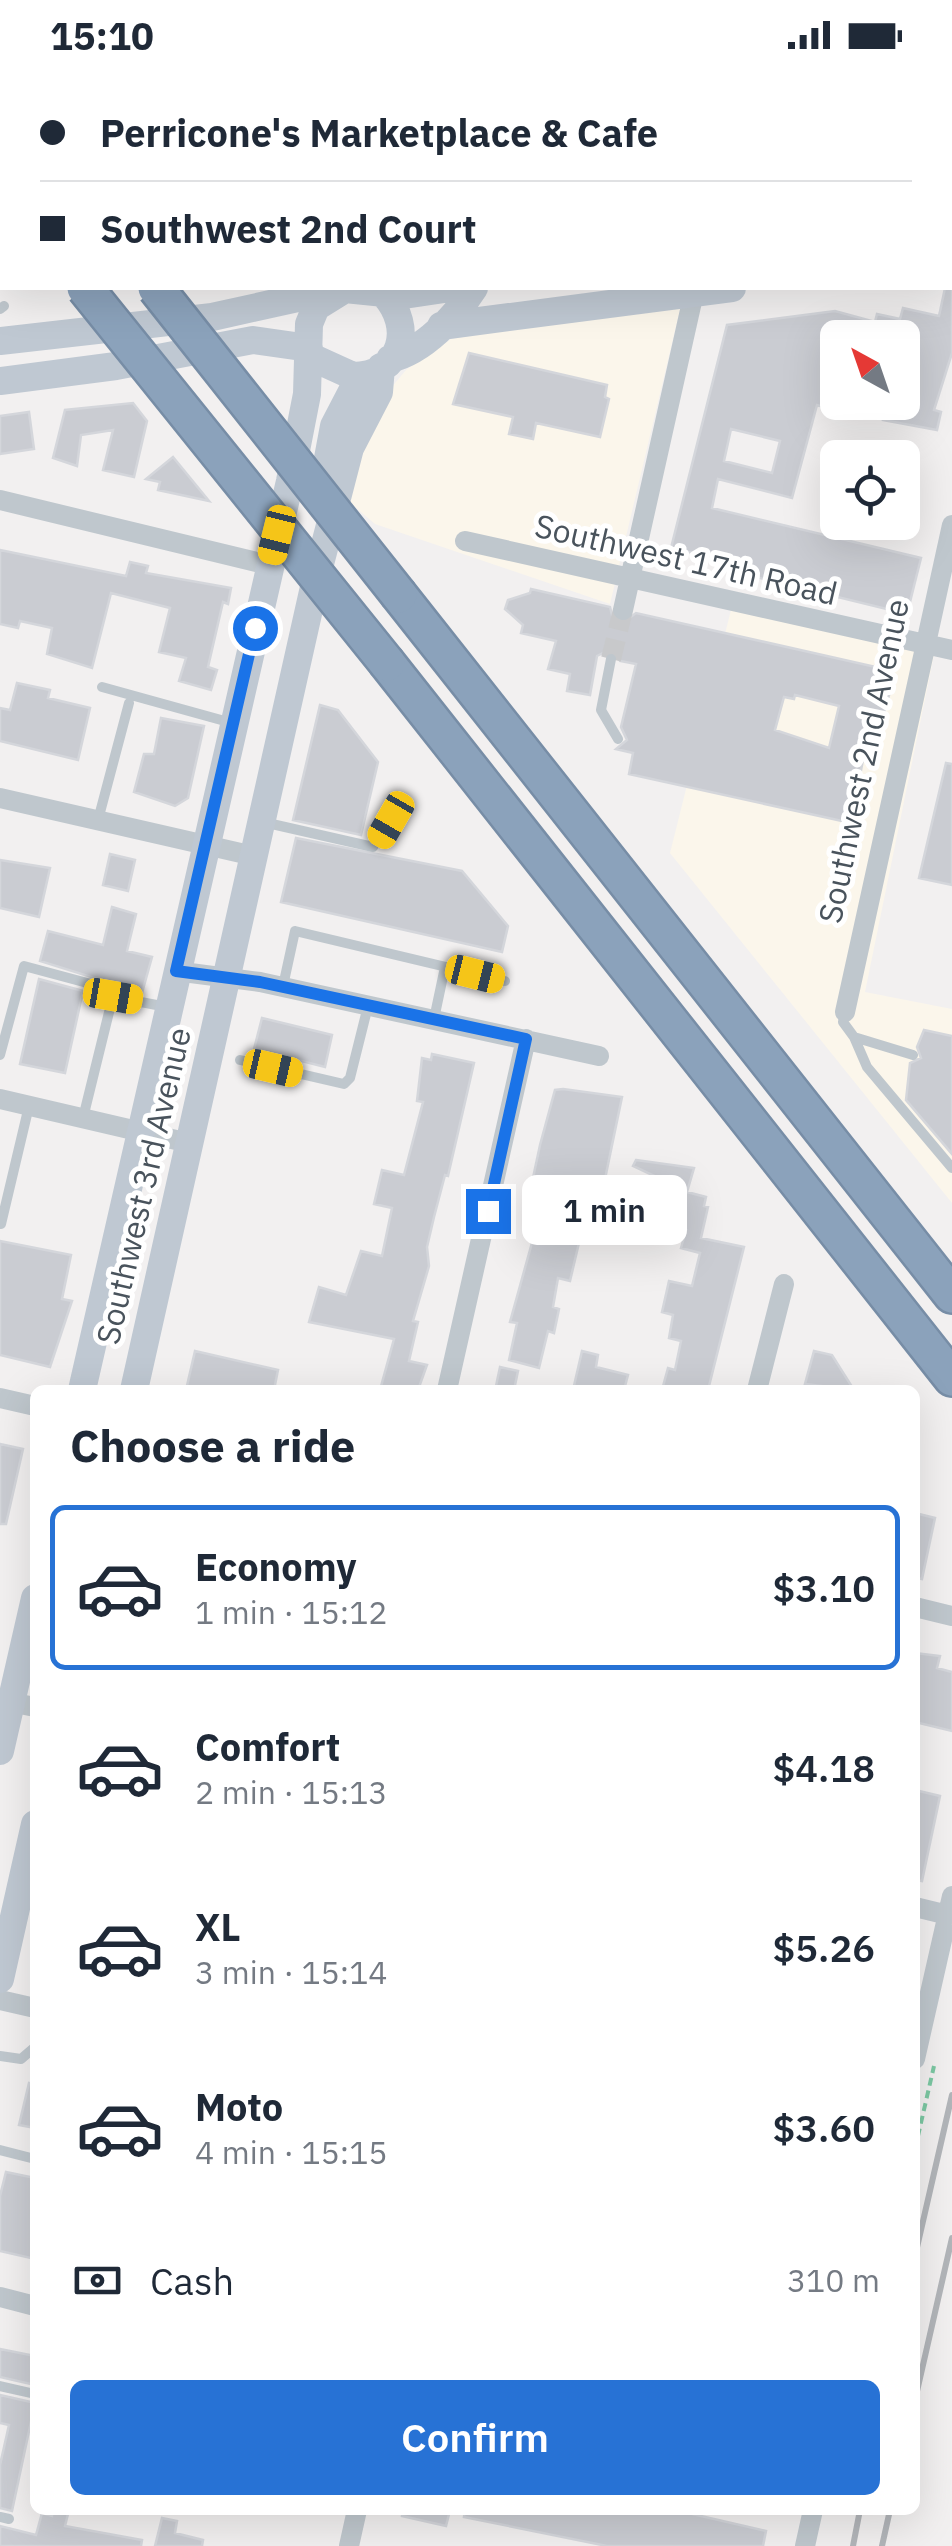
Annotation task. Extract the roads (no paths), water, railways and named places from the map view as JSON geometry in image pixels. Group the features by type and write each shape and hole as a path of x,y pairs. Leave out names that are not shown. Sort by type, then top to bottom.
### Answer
{"highway":[{"path":"87,290 952,1378"},
{"path":"158,290 952,1296"}],"main road":[{"path":"384,291 421,294 450,290"},
{"path":"0,381 116,366 253,340 309,352 335,371 377,367 406,355 464,308 465,290"},
{"path":"441,326 694,290"},
{"path":"377,367 403,330 396,307 384,291"},
{"path":"0,342 212,318 333,292"},
{"path":"309,352 311,318 333,292"},
{"name":"Southwest 3rd Avenue","path":"83,1385 270,565 304,408 309,352"},
{"name":"Southwest 3rd Avenue","path":"135,1385 314,587 350,448 379,392 377,367"},
{"path":"0,1751 16,1703 30,1626"},
{"path":"0,1978 30,1846"}],"street":[{"path":"623,610 694,290"},
{"path":"0,500 270,565"},
{"name":"Southwest 2nd Avenue","path":"845,1012 952,525"},
{"name":"Southwest 17th Road","path":"465,541 952,650"},
{"path":"0,798 254,856"},
{"path":"176,971 282,987 598,1056"},
{"path":"448,1385 526,1039"},
{"path":"0,1099 189,1143"},
{"path":"758,1385 784,1284"},
{"path":"0,1398 30,1405"},
{"path":"920,1609 952,1616"},
{"path":"920,1908 950,1905 920,2038"},
{"path":"0,2000 30,2007"},
{"path":"0,2297 30,2305"},
{"path":"349,2546 357,2515"},
{"path":"805,2546 812,2515"}],"lane":[{"path":"612,659 602,710 618,738"},
{"path":"102,688 234,724"},
{"path":"98,820 130,703"},
{"path":"262,822 373,847 391,820"},
{"path":"282,987 295,931 505,981"},
{"path":"0,1056 24,966 106,988 104,995 167,1007"},
{"path":"434,1019 444,967"},
{"path":"82,1118 113,996"},
{"path":"240,1060 344,1084 350,1078 368,1006"},
{"path":"845,1012 844,1022 867,1067 952,1168"},
{"path":"854,1037 913,1056"},
{"path":"2,1224 29,1106"},
{"path":"0,2056 21,2059 30,2051"},
{"path":"0,2150 30,2158"},
{"path":"0,2386 30,2393"}],"tunnel":[{"path":"611,659 623,610"}],"railway":[{"path":"920,2234 952,2095"},
{"path":"920,2378 952,2238"},
{"path":"853,2546 859,2515"},
{"path":"882,2546 889,2515"}]}
